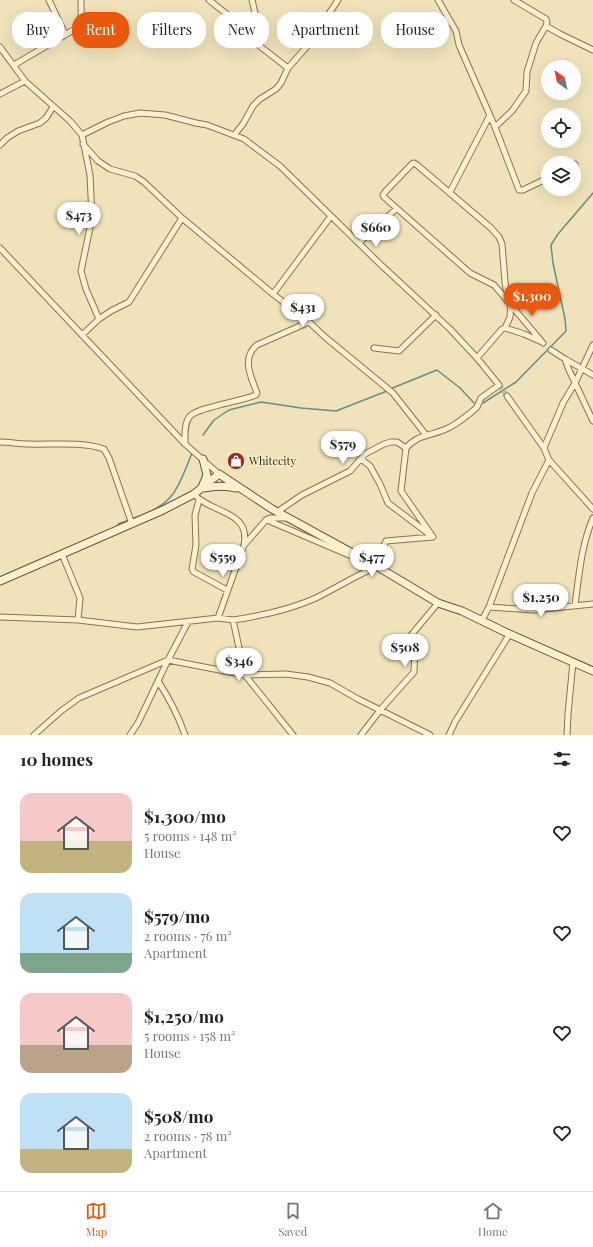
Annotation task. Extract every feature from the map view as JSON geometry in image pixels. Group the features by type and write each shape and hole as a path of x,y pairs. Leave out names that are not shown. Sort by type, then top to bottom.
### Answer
{"street":[{"path":"49,0 65,34"},
{"path":"14,65 75,29 80,24 81,0"},
{"path":"209,0 224,12"},
{"path":"252,0 255,12"},
{"path":"235,134 243,124 253,106 260,99 276,89 281,83 288,68 310,43 338,0"},
{"path":"438,0 456,31 458,45 489,117 495,127 519,190 523,190 541,181"},
{"path":"495,127 512,111 526,91 527,72 536,43 547,22 546,19 514,0"},
{"path":"546,26 593,50"},
{"path":"0,47 25,81 70,121 82,135 90,175 92,218 81,271 86,289 99,319"},
{"path":"263,48 288,68"},
{"path":"0,94 25,81"},
{"path":"0,146 7,138 18,131 46,118 53,107"},
{"path":"82,135 113,120 140,113 165,115 207,125 235,134 253,145 280,166 358,243 436,315 477,358 499,385 481,398 478,407 453,426 445,430 426,435 414,441 406,448 401,491 433,537"},
{"path":"450,192 489,117"},
{"path":"83,144 98,161 110,169 135,176 144,182 182,218 393,393 426,435"},
{"path":"477,358 502,329 505,328 510,317 510,303 505,282 502,244 499,237 491,228 417,165 414,163 412,164 384,195 387,200 470,273 494,285 510,303 543,343 524,334 505,328"},
{"path":"358,243 396,209"},
{"path":"274,294 331,216"},
{"path":"82,335 99,319 129,302 182,218"},
{"path":"0,248 185,444 219,474 240,489 286,518 375,565 438,603 462,611 509,635 593,671"},
{"path":"0,257 5,253"},
{"path":"374,348 399,352 436,315"},
{"path":"185,444 185,430 190,416 220,405 256,395 257,393 248,364 248,356 252,349 309,322"},
{"path":"544,448 563,403 575,383 593,345"},
{"path":"551,350 593,375"},
{"path":"565,359 593,421"},
{"path":"507,396 544,448 549,460 593,509"},
{"path":"0,442 67,444 104,449 109,458 132,524"},
{"path":"277,512 302,495 350,471 372,450 391,442 397,442 406,448"},
{"path":"201,489 207,475 203,459"},
{"path":"361,459 370,466 380,484 388,504 433,537"},
{"path":"482,620 489,606 532,493 549,460"},
{"path":"0,581 132,524 194,494 219,474"},
{"path":"201,489 217,486 229,486 240,489"},
{"path":"194,494 199,500 238,519 246,536 218,618"},
{"path":"199,500 195,515 196,545 192,569 194,572 227,590"},
{"path":"244,545 267,520 286,518"},
{"path":"575,605 582,552 593,518"},
{"path":"0,617 78,620 137,627 218,618 233,620 259,616 289,608 315,598 376,567 267,520"},
{"path":"375,565 386,541 433,537"},
{"path":"62,554 80,598 78,620"},
{"path":"361,735 381,709 414,672 414,656 410,646 412,634 438,603"},
{"path":"489,606 534,610 593,604"},
{"path":"233,620 245,675 293,735"},
{"path":"130,735 142,716 168,660 188,622"},
{"path":"448,735 509,635"},
{"path":"34,735 60,711 79,698 168,660 245,675 286,674 308,677 330,683 358,699 381,709 430,735"},
{"path":"567,735 573,662"},
{"path":"158,681 180,719 185,735"}],"waterway":[{"path":"483,403 516,382 566,331 551,245 558,234 593,193"},
{"path":"390,389 437,370 460,388 474,403"},
{"path":"203,435 214,420 229,410 261,402 336,411 387,391"},
{"path":"118,524 147,513 167,501 178,486 192,453"}],"tunnel":[{"path":"499,385 507,396"}],"place":[{"name":"Whitecity","path":"236,461"}]}
